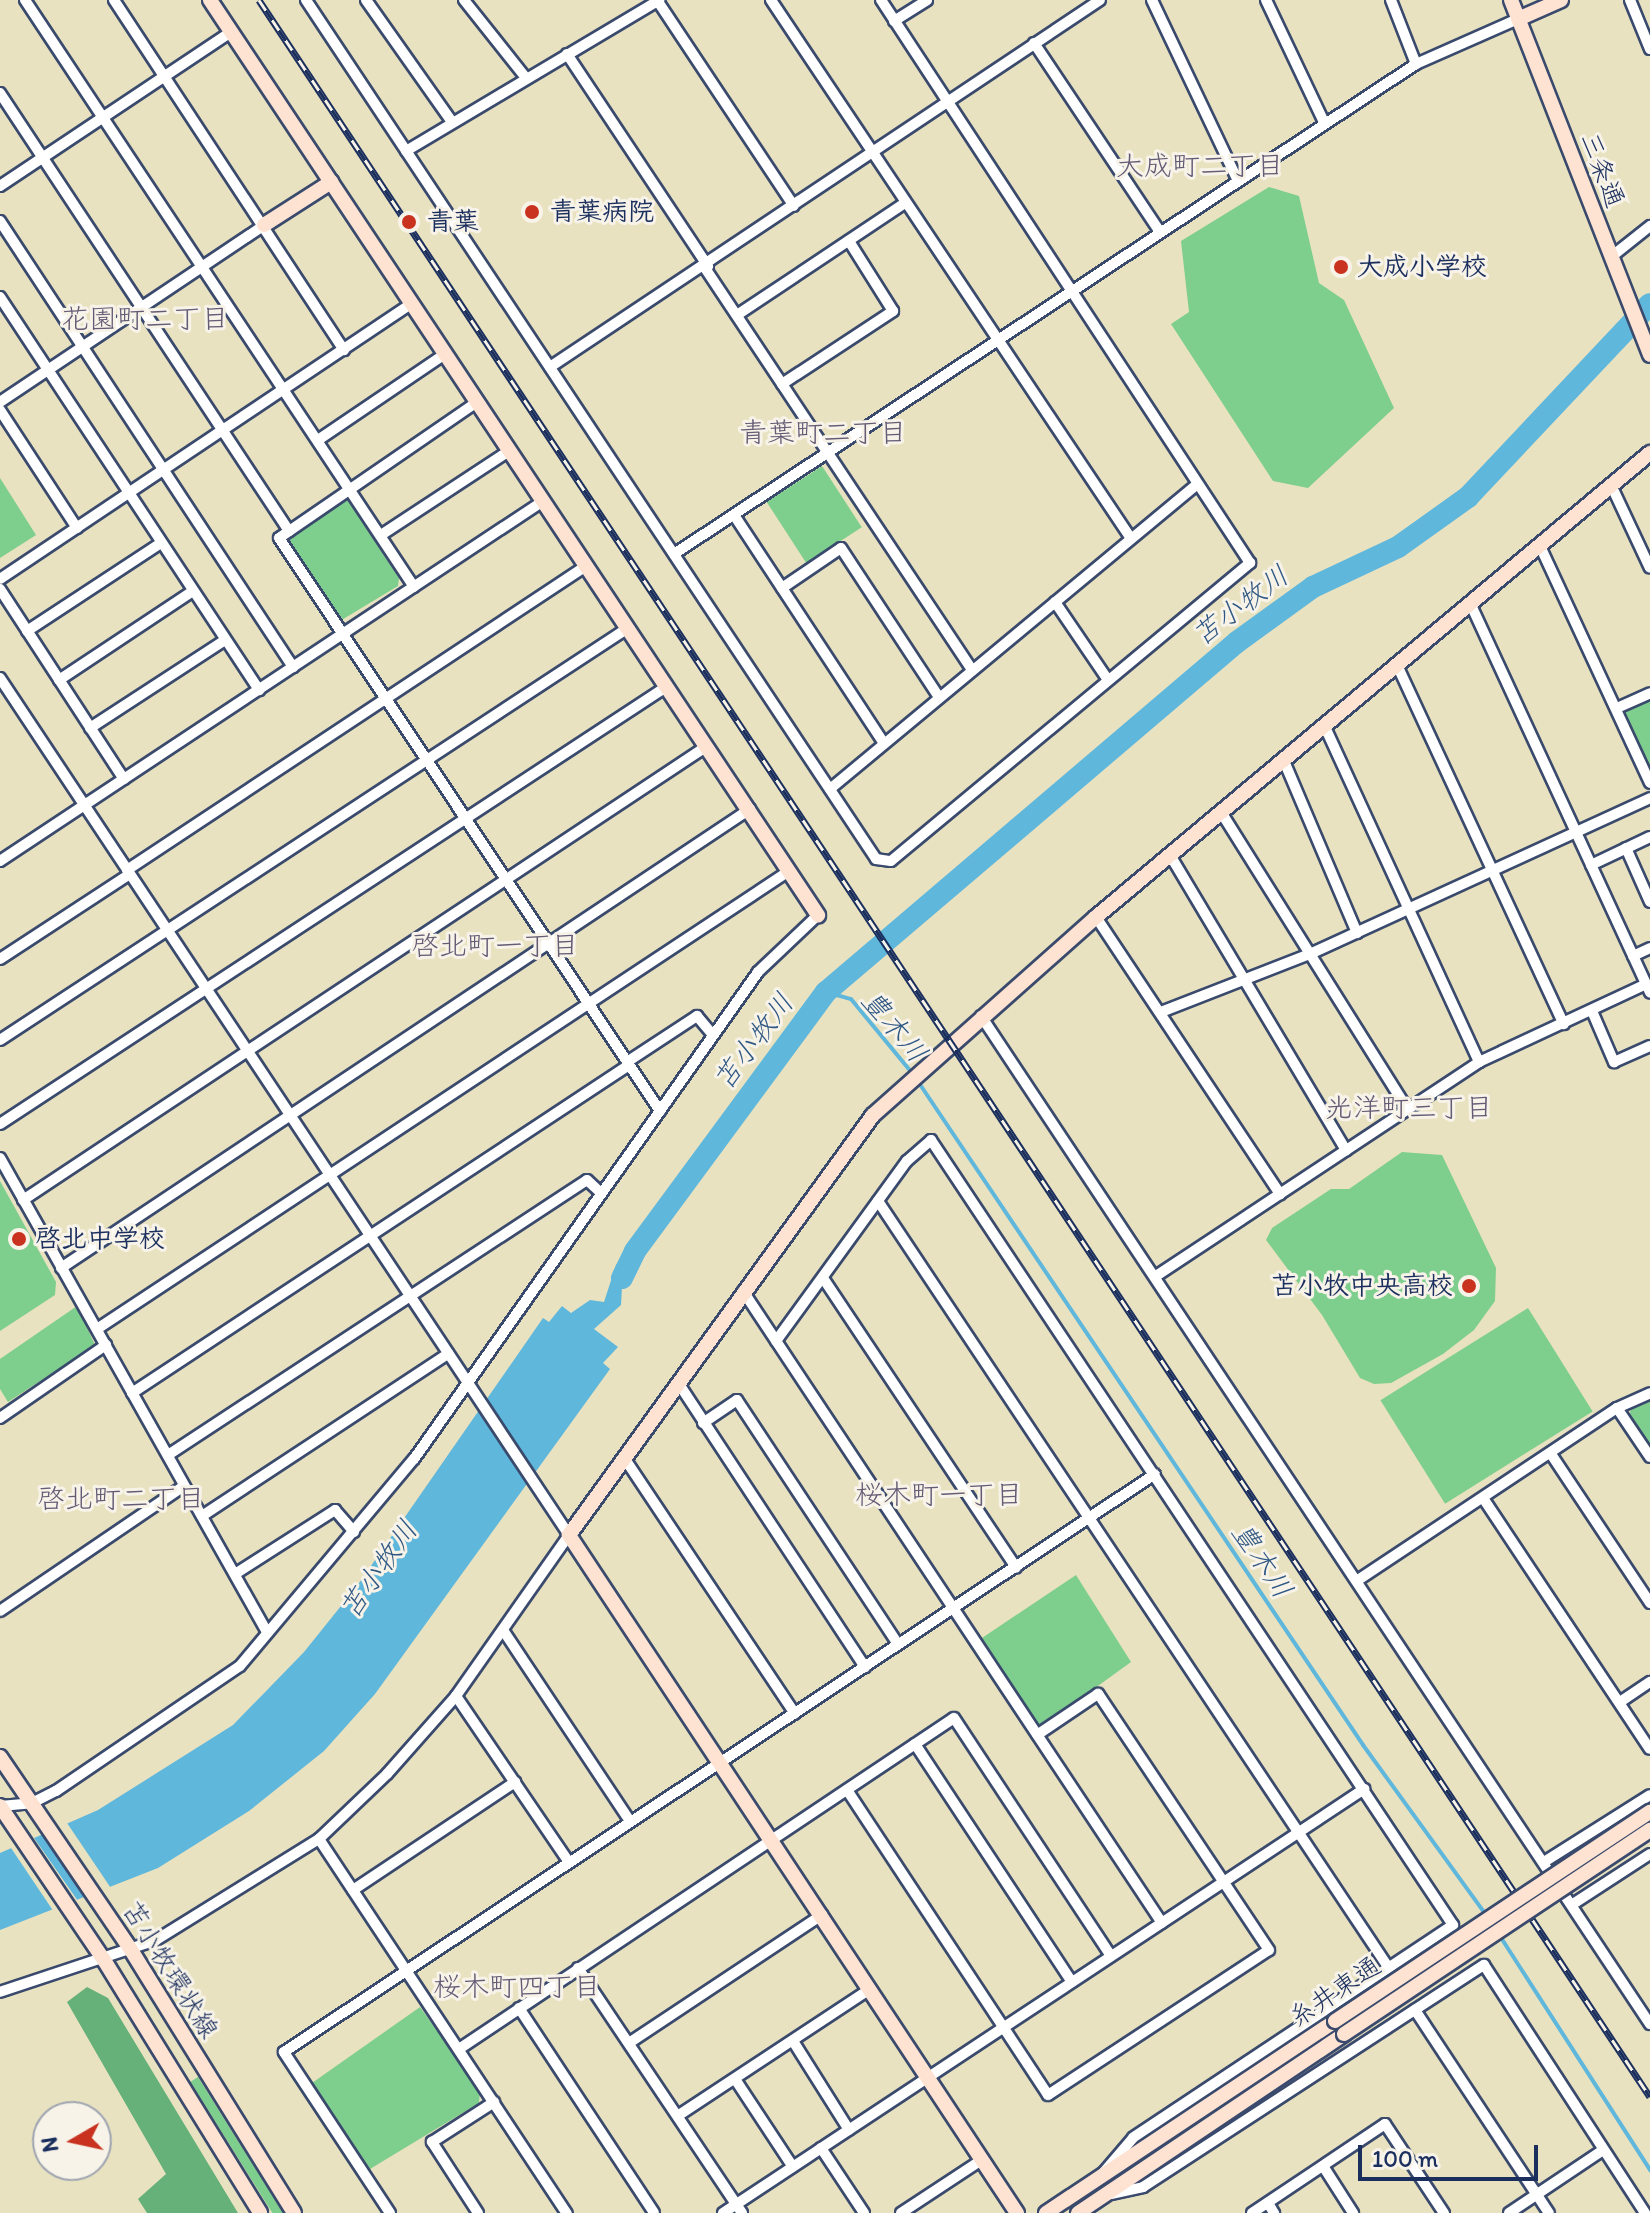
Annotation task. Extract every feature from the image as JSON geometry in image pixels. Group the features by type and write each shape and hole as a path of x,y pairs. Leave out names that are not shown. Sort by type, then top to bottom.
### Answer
{"street":[{"path":"25,0 414,587"},
{"path":"114,0 344,350"},
{"path":"0,1806 36,1808 240,1666 354,1532 467,1382 767,960 818,915 210,0"},
{"path":"306,0 876,859 891,861 1250,563 944,103 881,0"},
{"path":"366,0 452,122"},
{"path":"464,0 526,78"},
{"path":"406,151 658,0 794,206"},
{"path":"771,0 1130,537"},
{"path":"894,21 927,0"},
{"path":"550,367 706,267 1100,0"},
{"path":"1152,0 1238,181"},
{"path":"1266,0 1325,124"},
{"path":"1391,0 1416,64"},
{"name":"三条通","path":"1511,0 1650,355"},
{"path":"674,554 1416,64 1561,0"},
{"path":"1630,0 1650,49"},
{"path":"0,186 231,32"},
{"path":"1034,43 1160,232"},
{"path":"567,54 972,670"},
{"path":"0,93 289,531"},
{"path":"0,402 331,182"},
{"path":"737,315 905,203"},
{"path":"0,221 293,667"},
{"path":"1611,257 1650,226"},
{"path":"782,384 893,311 849,241"},
{"path":"0,297 259,690"},
{"path":"0,579 411,304"},
{"path":"318,440 445,354"},
{"path":"477,402 279,538 660,1111"},
{"path":"0,410 77,528"},
{"path":"381,535 509,451"},
{"path":"0,1992 131,1950 196,1919 319,1839 387,1774 456,1696 844,1150 907,1085 981,1016 1650,453"},
{"path":"830,789 1197,484"},
{"path":"1612,487 1650,568"},
{"path":"0,861 543,501"},
{"path":"734,515 884,743"},
{"path":"27,631 161,543"},
{"path":"1540,546 1650,783"},
{"path":"782,588 841,548 939,697"},
{"path":"0,959 586,566"},
{"path":"0,589 124,779"},
{"path":"59,680 193,591"},
{"path":"1055,602 1108,680"},
{"path":"1156,1276 1479,1062 1648,988 1471,605"},
{"path":"0,1040 628,628"},
{"path":"90,728 225,640"},
{"path":"1397,665 1564,1024"},
{"path":"0,678 1017,2213"},
{"path":"0,1124 666,687"},
{"path":"1617,708 1650,693"},
{"path":"1325,727 1479,1062"},
{"path":"23,1200 707,746"},
{"path":"1284,761 1357,933"},
{"path":"1161,1012 1312,953 1650,798"},
{"path":"61,1268 750,809"},
{"path":"1221,812 1407,1109"},
{"path":"1591,865 1650,837"},
{"path":"1626,848 1650,902"},
{"path":"1170,855 1346,1150"},
{"path":"97,1329 789,871"},
{"path":"1096,917 1280,1194"},
{"path":"1633,956 1650,948"},
{"path":"1592,1011 1614,1062 1650,1046"},
{"path":"132,1393 697,1016 712,1034"},
{"path":"981,1016 1650,2024"},
{"path":"776,1341 907,1161 931,1140 1453,1925 1133,2138 1100,2178"},
{"path":"0,1158 267,1632"},
{"path":"168,1455 587,1180 601,1193"},
{"path":"878,1201 1388,1967"},
{"path":"823,1278 1016,1567"},
{"path":"743,1291 1162,1923"},
{"path":"0,1418 106,1345"},
{"path":"202,1516 448,1354"},
{"path":"679,1384 865,1667"},
{"path":"1358,1580 1617,1408 1650,1393"},
{"path":"703,1423 737,1400 898,1644"},
{"path":"1617,1408 1650,1457"},
{"path":"1551,1454 1650,1603"},
{"path":"625,1459 795,1714"},
{"path":"390,2213 284,2052 1155,1474"},
{"path":"0,1611 184,1486"},
{"path":"1483,1498 1650,1749"},
{"path":"235,1574 335,1510 354,1532"},
{"path":"503,1630 630,1821"},
{"path":"1620,1702 1650,1682"},
{"path":"847,1790 1048,2095 1269,1950 1098,1694 1037,1735"},
{"path":"456,1696 569,1862"},
{"path":"459,2049 954,1718 1111,1956"},
{"path":"915,1744 1072,1982"},
{"name":"苫小牧環状線","path":"0,1757 131,1950 294,2213"},
{"path":"353,1890 515,1782"},
{"path":"723,2213 739,2209 821,2148 1364,1789"},
{"path":"1544,1862 1650,1795"},
{"name":"苫小牧環状線","path":"0,1806 104,1960 260,2213"},
{"name":"糸井東通","path":"1046,2213 1650,1812"},
{"name":"糸井東通","path":"1078,2213 1650,1830"},
{"path":"319,1839 567,2213"},
{"path":"1573,1904 1650,1854"},
{"path":"629,2043 822,1915"},
{"path":"1105,2195 1143,2187 1484,1965 1645,2213"},
{"path":"578,1968 739,2209"},
{"path":"679,2115 870,1989"},
{"path":"519,2008 654,2213"},
{"path":"1415,2010 1549,2213"},
{"path":"793,2041 849,2130"},
{"path":"735,2079 793,2167"},
{"path":"478,2213 432,2142 494,2102"},
{"path":"1252,2213 1271,2208 1323,2166 1385,2124 1444,2213"},
{"path":"821,2148 864,2213"},
{"path":"1509,2213 1603,2150"},
{"path":"901,2213 983,2159"},
{"path":"1323,2166 1353,2213"}],"green space":[{"path":"1269,187 1299,196 1319,283 1344,300 1394,408 1308,488 1273,481 1171,324 1189,312 1181,241"},
{"path":"822,466 862,527 806,563 767,502"},
{"path":"0,478 36,535 0,558"},
{"path":"347,499 399,578 398,586 340,621 288,541"},
{"path":"1650,698 1650,768 1624,710"},
{"path":"1402,1152 1442,1155 1496,1268 1495,1301 1474,1330 1443,1354 1391,1383 1374,1384 1360,1378 1322,1315 1266,1240 1272,1228 1331,1189 1349,1189"},
{"name":"啓北中学校","path":"0,1181 56,1282 55,1295 0,1331"},
{"path":"77,1306 95,1345 8,1402 0,1389 0,1359"},
{"path":"1528,1308 1593,1411 1445,1504 1380,1400"},
{"path":"1650,1401 1650,1447 1629,1416 1631,1409"},
{"path":"1076,1575 1131,1662 1044,1725 1036,1724 982,1638"},
{"path":"87,1987 108,1998 238,2213 147,2213 138,2199 166,2174 67,2002"},
{"path":"420,2007 480,2091 479,2103 370,2169 312,2083"},
{"path":"198,2077 283,2213 272,2213 190,2082"}],"water":[{"path":"632,1245 636,1254 622,1287 621,1305 594,1329 618,1347 603,1363 610,1369 375,1694 324,1751 249,1811 158,1868 0,1930 0,1853 98,1810 233,1725 304,1652 357,1586 543,1318 549,1322 562,1306 571,1313 590,1300 604,1302 616,1265"}],"pier":[{"path":"65,1820 113,1890 90,1906 43,1835"},
{"path":"32,1835 80,1904 56,1915 9,1845"}],"waterway":[{"name":"苫小牧川","path":"622,1278 635,1251 826,992 1237,642 1313,587 1398,547 1468,497 1650,304"},
{"name":"豊木川","path":"826,992 851,999 912,1073"},
{"name":"豊木川","path":"917,1080 1363,1745 1487,1916"},
{"name":"豊木川","path":"1498,1933 1650,2170"}],"railway":[{"path":"259,0 1650,2097"}],"place":[{"name":"青葉病院","path":"532,212"},
{"name":"青葉","path":"409,222"},
{"name":"大成小学校","path":"1341,267"},
{"name":"啓北中学校","path":"19,1239"},
{"name":"苫小牧中央高校","path":"1469,1286"}],"district":[{"name":"大成町二丁目","path":"1200,165"},
{"name":"花園町二丁目","path":"145,318"},
{"name":"青葉町二丁目","path":"823,432"},
{"name":"啓北町一丁目","path":"495,945"},
{"name":"光洋町三丁目","path":"1409,1107"},
{"name":"桜木町一丁目","path":"939,1494"},
{"name":"啓北町二丁目","path":"121,1498"},
{"name":"桜木町四丁目","path":"517,1986"}]}
